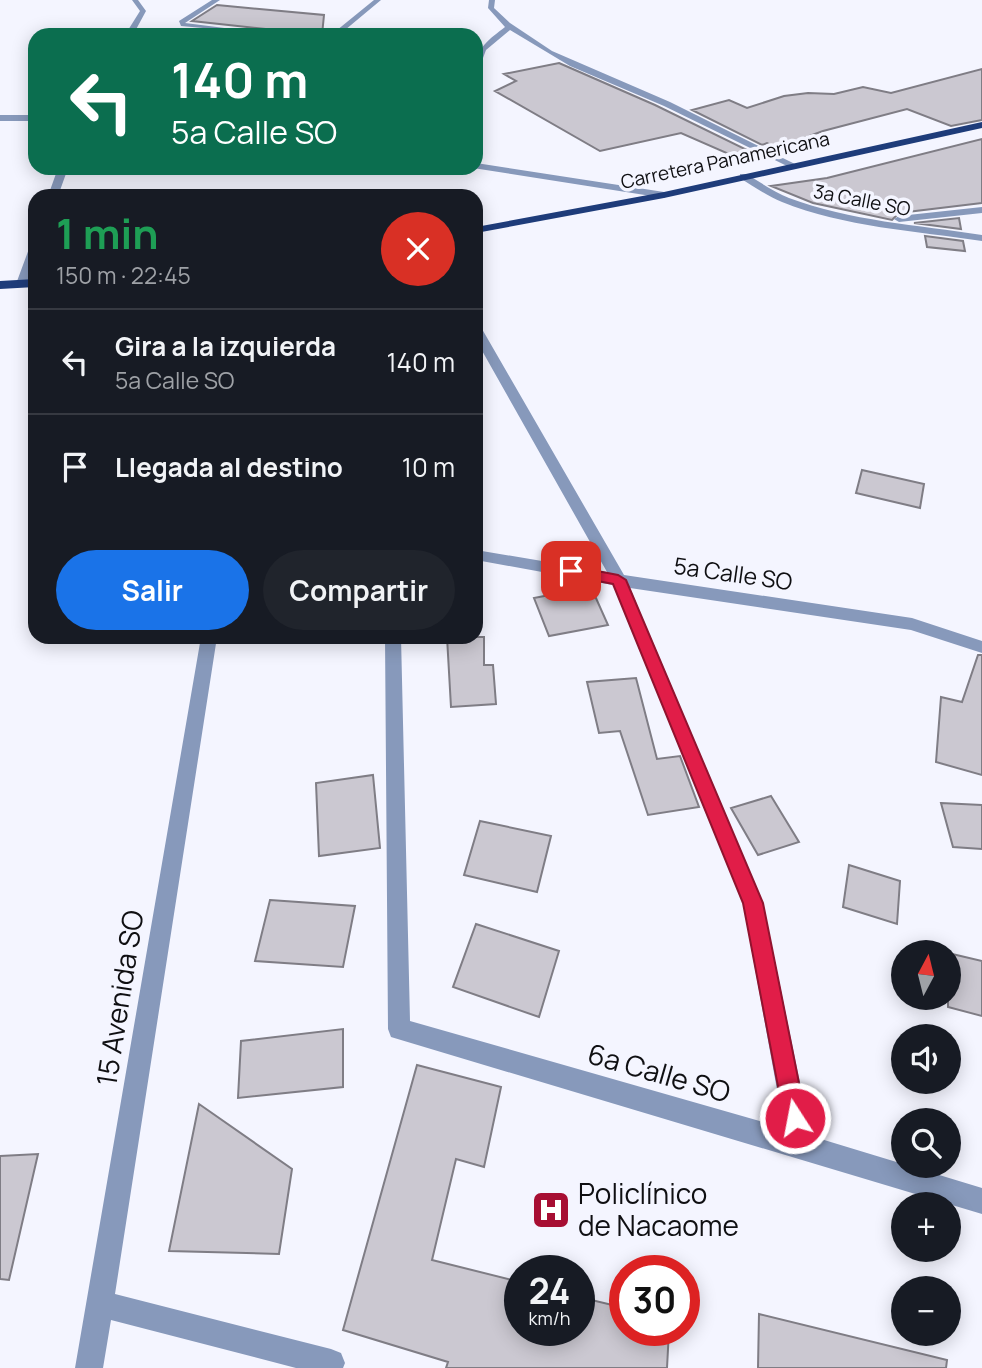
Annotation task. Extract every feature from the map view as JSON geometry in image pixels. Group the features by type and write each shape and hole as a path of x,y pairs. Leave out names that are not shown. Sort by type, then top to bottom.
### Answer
{"highway":[{"name":"Carretera Panamericana","path":"483,229 664,195 982,125"},
{"path":"0,285 28,284"}],"street":[{"path":"133,28 143,11 135,0"},
{"path":"211,28 183,25 181,22 217,0"},
{"path":"344,28 378,0"},
{"path":"492,0 491,8 509,27 568,62 666,104 792,166"},
{"path":"483,49 509,27"},
{"path":"0,118 28,118"},
{"path":"483,167 664,195"},
{"name":"3a Calle SO","path":"743,176 782,200 875,222 982,238"},
{"path":"875,222 982,210"},
{"path":"483,341 618,580 753,903 800,1145"},
{"name":"5a Calle SO","path":"483,556 618,580 912,624 982,647"},
{"name":"15 Avenida SO","path":"89,1368 208,644"},
{"name":"6a Calle SO","path":"393,644 399,1030 800,1145 982,1201"},
{"path":"100,1304 331,1363"}],"building":[{"path":"217,5 324,15 323,28 257,28 192,21"},
{"path":"559,63 655,105 747,150 731,155 681,133 600,151 495,91 516,81 504,74"},
{"path":"982,69 982,120 951,126 907,109 823,131 777,148 767,143 762,145 692,110 729,100 747,108 784,96 834,94 863,87 891,93"},
{"path":"982,139 982,203 899,213 892,220 813,203 771,186 827,178"},
{"path":"959,218 961,229 914,223"},
{"path":"925,236 963,241 965,251 927,247"},
{"path":"862,470 924,484 920,508 856,493"},
{"path":"591,587 608,625 549,636 534,598"},
{"path":"484,637 484,665 493,665 496,704 451,707 447,644 483,644"},
{"path":"978,655 982,655 982,775 936,762 941,697 962,702"},
{"path":"636,678 657,759 680,756 699,807 648,815 620,731 599,733 587,682"},
{"path":"373,775 380,848 319,856 316,783"},
{"path":"771,796 799,842 758,855 731,808"},
{"path":"941,803 982,805 982,849 953,847"},
{"path":"480,821 551,836 537,892 464,875"},
{"path":"849,865 900,881 897,924 843,907"},
{"path":"270,900 355,906 343,967 255,961"},
{"path":"476,924 559,951 539,1017 453,987"},
{"path":"961,956 982,961 982,1016 959,1010"},
{"path":"343,1029 343,1087 238,1098 241,1041"},
{"path":"417,1065 501,1087 484,1167 456,1159 432,1260 504,1278 504,1346 595,1346 595,1301 609,1304 609,1346 668,1346 667,1368 446,1368 448,1362 343,1330"},
{"path":"199,1104 292,1169 279,1254 169,1251"},
{"path":"38,1154 9,1280 0,1279 0,1156"},
{"path":"759,1314 947,1360 946,1368 758,1368"}],"place":[{"name":"Policlínico de Nacaome","path":"551,1210"}],"route":[{"path":"571,571 618,580 753,903 795,1118"}]}
